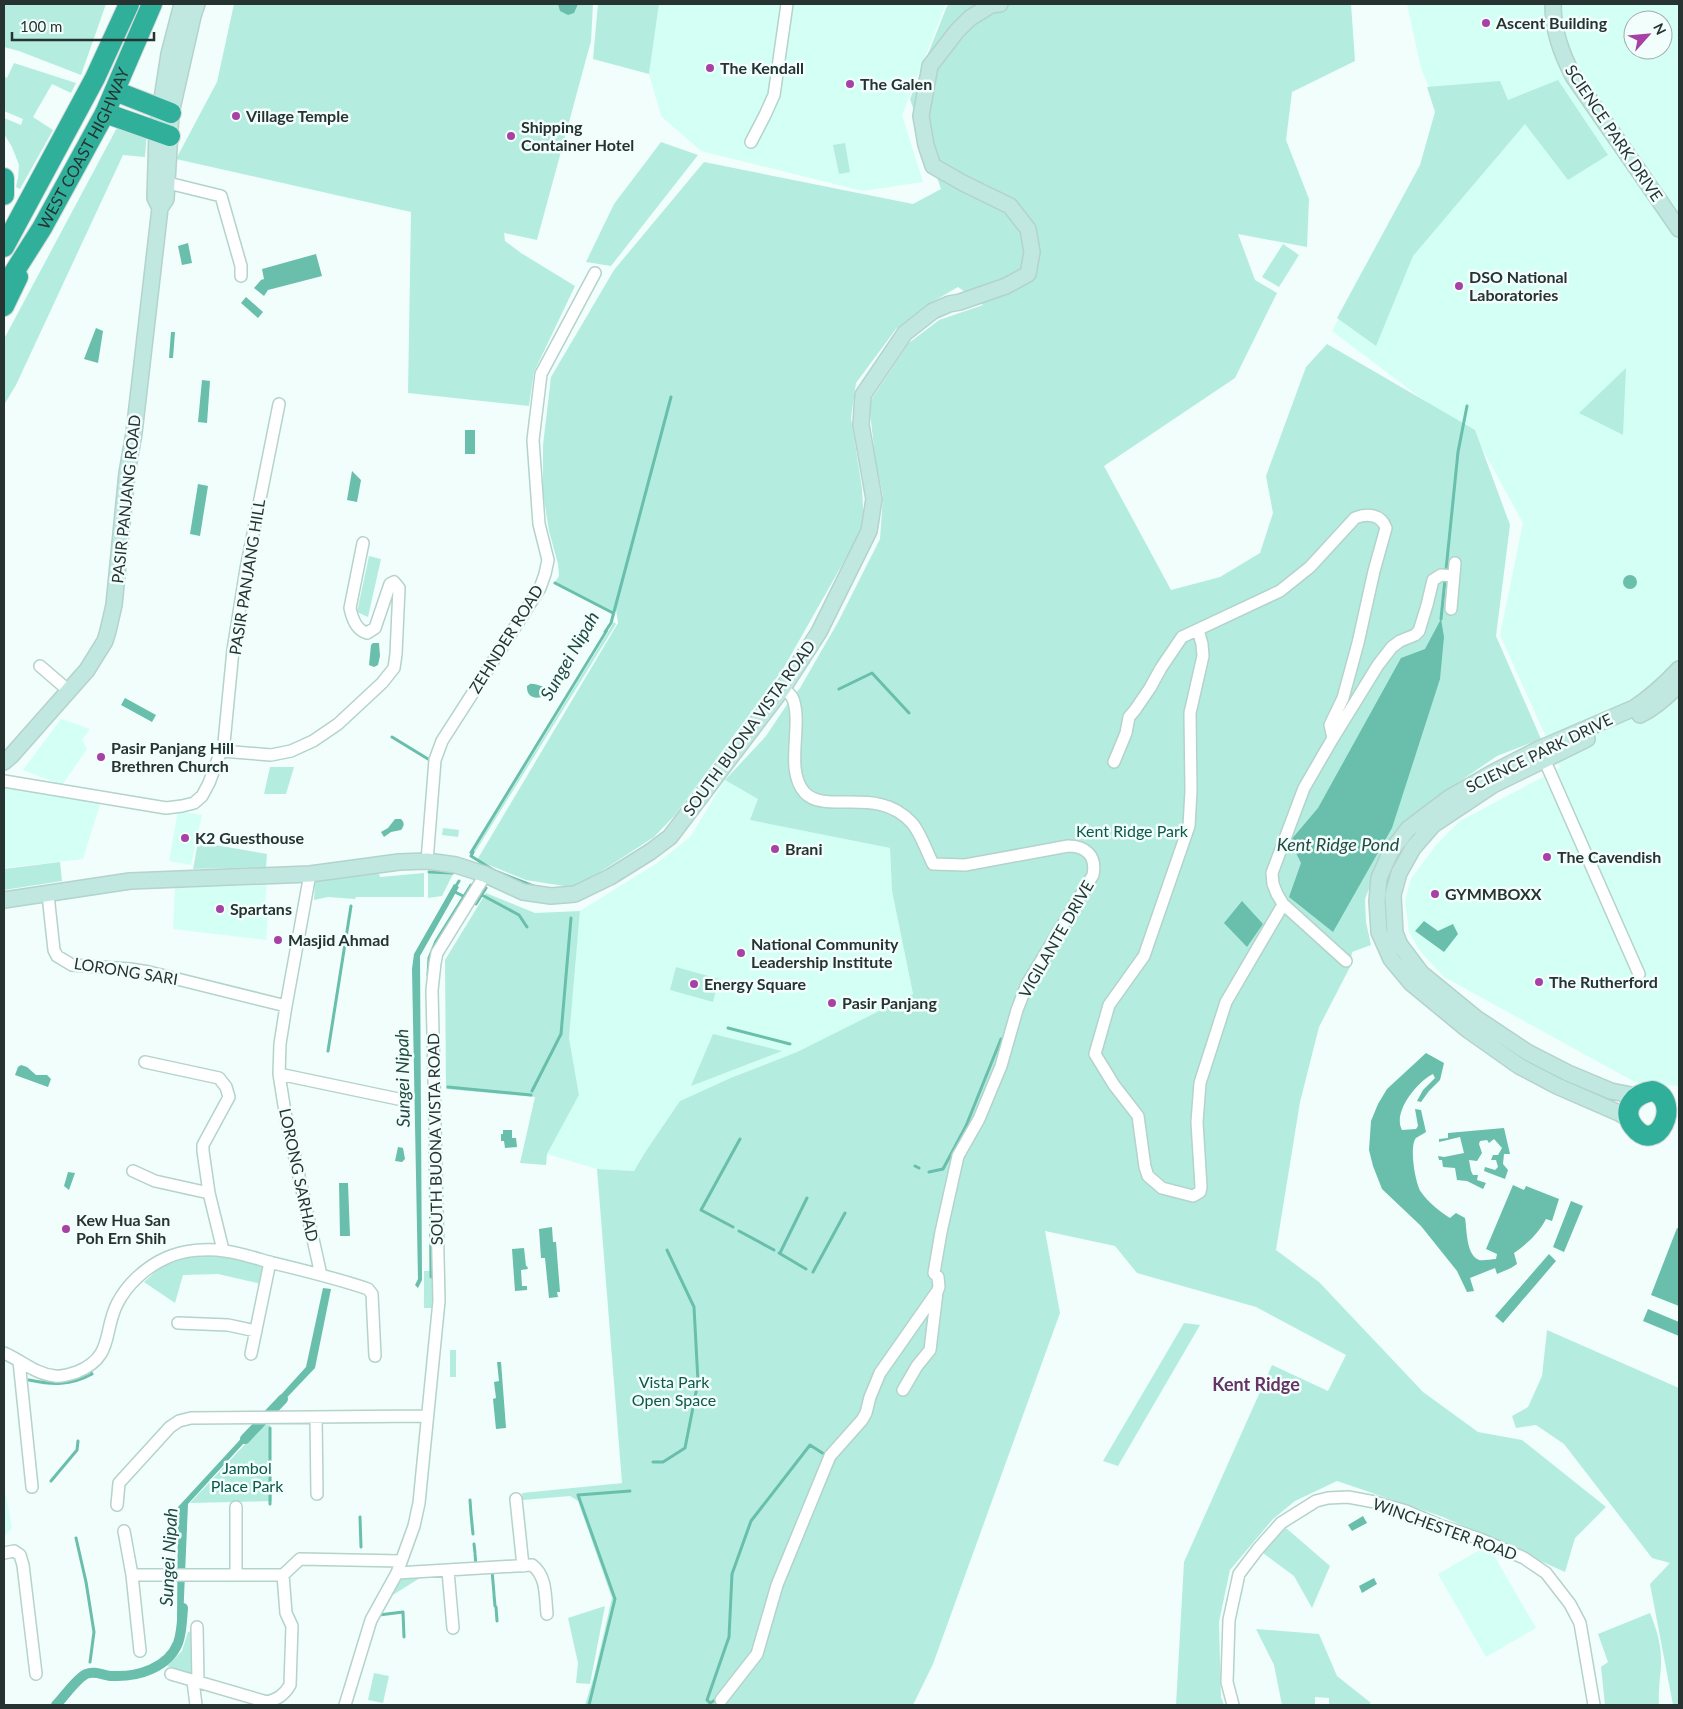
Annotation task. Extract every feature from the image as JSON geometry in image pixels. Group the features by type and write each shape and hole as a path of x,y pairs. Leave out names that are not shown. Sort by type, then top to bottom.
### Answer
{"highway":[{"name":"WEST COAST HIGHWAY","path":"4,247 95,78 129,4"},
{"name":"WEST COAST HIGHWAY","path":"4,288 42,228 105,114 152,4"},
{"path":"115,91 166,111"},
{"path":"105,114 163,133"},
{"path":"4,178 4,195"},
{"path":"4,242 20,217"},
{"path":"4,306 42,228"},
{"path":"1653,1091 1666,1095 1676,1101 1677,1120 1658,1134 1649,1136 1640,1132 1633,1126 1630,1120 1629,1111 1632,1102 1636,1096 1644,1092 1653,1091"}],"main road":[{"name":"PASIR PANJANG ROAD","path":"4,773 8,759 87,670 105,641 114,605 160,208 155,198 161,181 168,54 182,4"},
{"name":"PASIR PANJANG ROAD","path":"166,111 197,4"},
{"name":"SOUTH BUONA VISTA ROAD","path":"4,900 48,895 124,882 310,876 399,862 456,865 484,874 523,892 551,896 576,894 610,877 670,837 783,688 818,632 869,531 874,500 861,425 863,395 905,333 933,312 949,304 1006,286 1028,274 1032,252 1028,229 1010,206 933,166 926,145 922,116 930,66 941,50 970,18 991,5 1000,4"},
{"name":"SCIENCE PARK DRIVE","path":"1553,4 1555,32 1560,51 1573,76 1679,229"},
{"name":"SCIENCE PARK DRIVE","path":"1560,4 1563,30 1568,48 1581,73 1679,211"},
{"name":"SCIENCE PARK DRIVE","path":"1630,1120 1519,1066 1468,1030 1411,983 1391,959 1378,932 1377,901 1379,878 1392,850 1408,829 1449,798 1492,773 1540,749 1634,708 1662,687 1679,669"},
{"name":"SCIENCE PARK DRIVE","path":"1636,1096 1611,1091 1568,1073 1527,1052 1476,1018 1421,973 1400,945 1395,933 1393,895 1399,873 1412,848 1433,825 1493,785 1652,709 1679,684"}],"street":[{"path":"751,142 766,115 774,95 787,4"},
{"path":"161,181 222,197 241,276"},
{"name":"ZEHNDER ROAD","path":"426,862 432,781 435,760 440,747 540,588 546,574 548,560 539,524 533,440 541,374 595,273"},
{"name":"PASIR PANJANG HILL","path":"4,781 168,808 194,803 202,796 221,751 227,725 233,650 279,404"},
{"path":"1114,762 1126,732 1129,718 1182,637 1280,592 1310,567 1355,518 1368,515 1378,517 1385,524 1386,528 1358,643 1342,698 1330,725 1333,738"},
{"path":"221,751 271,755 280,754 312,741 338,724 382,683 394,668 399,588 395,582 390,584 375,628 371,632 360,631 350,608 363,543"},
{"path":"1451,609 1448,576 1455,563"},
{"path":"1346,962 1283,904 1273,884 1272,873 1304,788 1333,738 1378,665 1392,647 1419,631 1433,580 1438,576 1448,576"},
{"path":"1198,630 1203,656 1190,713 1191,791 1189,826 1144,956 1110,1005 1095,1054 1138,1116 1144,1167 1148,1176 1162,1188 1193,1196 1200,1192 1197,1122 1200,1083 1226,1002 1281,908"},
{"path":"40,666 70,691"},
{"name":"VIGILANTE DRIVE","path":"783,688 790,695 794,706 796,777 806,794 815,799 827,801 872,802 888,806 900,812 914,825 933,864 965,865 1068,846 1078,846 1085,849 1093,862 1093,874 1027,984 1017,1010 1001,1066 979,1119 958,1156 934,1273 938,1277 939,1287 937,1292"},
{"path":"1544,759 1639,974"},
{"name":"SOUTH BUONA VISTA ROAD","path":"345,1705 371,1620 397,1573 420,1503 439,1301 432,990 438,953 480,884 484,874"},
{"name":"LORONG SARHAD","path":"310,876 280,1044 279,1074 286,1118 321,1275"},
{"name":"LORONG SARI","path":"48,895 54,951 57,956 72,965 130,968 286,1006"},
{"path":"146,1062 219,1078 226,1087 229,1097 203,1146 209,1193 223,1250"},
{"path":"279,1074 402,1100"},
{"path":"133,1171 155,1182 209,1193"},
{"path":"4,1353 33,1370 56,1377 83,1370 99,1357 105,1348 118,1303 132,1282 141,1273 166,1257 188,1251 223,1250 368,1289 372,1294 375,1356"},
{"path":"251,1354 270,1262"},
{"path":"903,1390 917,1366 930,1350 937,1292"},
{"path":"721,1700 756,1654 777,1585 830,1456 862,1420 880,1373 937,1292"},
{"path":"178,1323 228,1325 256,1331"},
{"path":"19,1362 32,1487"},
{"path":"116,1505 119,1483 170,1427 179,1421 191,1418 427,1416"},
{"path":"316,1417 317,1494"},
{"name":"WINCHESTER ROAD","path":"1233,1705 1227,1682 1229,1620 1239,1574 1281,1523 1316,1501 1348,1497 1406,1511 1439,1525 1480,1538 1524,1558 1546,1573 1570,1604 1580,1623 1594,1705"},
{"path":"516,1499 523,1566"},
{"path":"236,1507 236,1575"},
{"path":"124,1531 132,1574 140,1651"},
{"path":"4,1552 14,1551 20,1555 36,1674"},
{"path":"132,1574 283,1575 300,1559 401,1561"},
{"path":"397,1573 532,1565 540,1571 543,1579 547,1614"},
{"path":"448,1571 453,1628"},
{"path":"171,1674 267,1702 277,1700 286,1692 290,1685 292,1626 286,1613 283,1575"},
{"path":"196,1705 197,1628"}],"shaded area":[{"path":"659,4 946,4 902,115 923,182 863,191 701,151 661,116 649,74"},
{"path":"1407,4 1679,4 1679,1086 1635,1082 1444,977 1420,951 1409,932 1405,900 1411,879 1436,845 1460,821 1560,768 1500,635 1523,523 1478,441 1332,331 1433,146 1439,110 1421,68"},
{"path":"61,719 90,729 82,740 87,749 62,785 23,770"},
{"name":"National Community Leadership Institute","path":"725,780 759,799 751,820 890,848 892,891 913,994 797,1052 733,1077 634,1171 597,1169 547,1154 579,1094 569,1038 580,911 657,863 690,837"},
{"path":"4,783 101,801 83,859 4,868"},
{"path":"178,811 202,815 191,865 169,861"},
{"path":"267,885 265,903 269,905 266,940 173,929 175,888"},
{"path":"4,1495 6,1495 12,1528 4,1537"},
{"path":"1488,1545 1536,1628 1486,1657 1438,1574"}],"green space":[{"path":"4,4 106,4 81,75 4,47"},
{"path":"234,4 593,4 591,41 537,240 504,233 505,241 521,253 575,286 534,372 529,406 408,393 411,212 176,159 217,82"},
{"path":"598,4 659,4 649,74 593,59"},
{"name":"Kent Ridge Park","path":"951,4 1351,4 1355,61 1292,92 1286,140 1309,199 1307,247 1238,234 1255,280 1277,293 1235,378 1104,466 1171,590 1220,577 1260,553 1273,513 1266,476 1306,367 1327,344 1475,430 1510,525 1496,636 1541,739 1497,756 1434,799 1387,843 1365,899 1366,922 1371,945 1352,952 1350,967 1319,1027 1300,1102 1276,1250 1319,1282 1423,1392 1478,1432 1522,1440 1606,1507 1575,1538 1565,1572 1443,1517 1337,1481 1295,1501 1273,1519 1230,1570 1219,1622 1221,1697 1224,1705 1176,1705 1184,1562 1272,1365 1328,1391 1346,1355 1256,1307 1137,1273 1115,1246 1045,1231 1060,1313 933,1664 913,1705 585,1705 594,1676 612,1598 578,1501 570,1496 523,1500 522,1493 623,1483 597,1169 634,1171 680,1101 733,1077 797,1052 913,994 892,891 890,848 750,820 758,799 725,780 766,736 800,688 838,622 880,539 883,496 875,457 869,403 909,343 939,320 983,305 958,287 927,305 896,329 856,383 851,418 862,488 864,526 783,669 675,815 654,837 591,878 570,887 526,880 477,860 618,623 615,603 613,611 610,611 555,582 559,576 558,564 549,531 543,493 543,445 551,377 614,270 704,162 913,204 941,189 910,99 947,6"},
{"path":"14,63 76,83 71,93 52,84 33,117 53,130 20,189 16,187 19,165 12,147 4,134 4,118 21,125 23,119 4,111 4,76 7,78"},
{"path":"1558,80 1608,155 1568,180 1525,124 1413,256 1376,346 1337,318 1420,165 1435,112 1427,87 1500,81 1508,100"},
{"path":"120,122 147,130 145,157 123,155 16,385 4,405 4,339"},
{"path":"661,142 698,155 611,266 586,262 614,204"},
{"path":"845,143 850,172 839,174 833,145"},
{"path":"1283,244 1299,255 1279,287 1262,277"},
{"path":"1626,368 1623,435 1579,413"},
{"path":"369,556 381,559 368,617 357,612"},
{"path":"614,622 616,624 472,857 471,856"},
{"path":"270,767 294,767 286,794 264,794"},
{"path":"443,828 459,830 458,837 442,835"},
{"path":"198,842 267,854 266,867 193,869"},
{"path":"60,862 62,881 4,890 4,869"},
{"path":"379,873 380,877 424,873 424,897 356,897 355,899 328,897 314,900 315,881"},
{"path":"428,873 453,874 442,896 428,898"},
{"path":"486,893 535,913 580,911 569,1038 579,1095 547,1154 546,1165 520,1163 535,1097 446,1089 445,960"},
{"name":"Energy Square","path":"676,967 719,979 713,1002 670,990"},
{"path":"713,1034 782,1051 691,1086"},
{"path":"227,1254 266,1265 262,1284 218,1274 183,1275 175,1303 144,1282 164,1264 193,1255"},
{"path":"424,1271 433,1271 432,1308 424,1308"},
{"path":"1184,1323 1200,1325 1118,1466 1103,1461"},
{"path":"1547,1330 1679,1388 1679,1704 1673,1705 1650,1584 1670,1563 1652,1558 1564,1444 1536,1425 1516,1428 1512,1416 1528,1407 1542,1376"},
{"path":"450,1350 456,1350 456,1377 450,1377"},
{"name":"Jambol Place Park","path":"263,1425 270,1425 272,1501 190,1503"},
{"path":"1286,1528 1330,1566 1312,1608 1294,1576 1263,1553"},
{"path":"423,1576 388,1598 399,1577"},
{"path":"605,1606 590,1684 576,1683 578,1663 568,1618"},
{"path":"1650,1613 1657,1632 1661,1652 1659,1705 1605,1705 1601,1667 1608,1662 1598,1634"},
{"path":"1256,1629 1319,1634 1337,1676 1371,1703 1367,1705 1329,1705 1329,1698 1315,1697 1315,1705 1282,1705 1274,1665"},
{"path":"194,1631 195,1675 167,1666 182,1651 188,1632"},
{"path":"374,1673 389,1676 383,1703 368,1700"}],"water":[{"path":"558,4 578,4 574,13 568,15 560,11"},
{"path":"188,243 192,263 182,265 178,246"},
{"path":"316,254 322,276 268,290 264,296 254,288 264,279 262,269"},
{"path":"246,297 263,312 258,318 241,303"},
{"path":"96,328 103,331 98,363 84,359"},
{"path":"171,332 175,332 173,358 169,358"},
{"path":"202,380 210,381 207,423 198,422"},
{"path":"465,430 475,430 475,454 465,454"},
{"path":"352,471 361,480 357,502 347,500"},
{"path":"198,484 208,486 200,536 190,534"},
{"path":"1630,575 1635,577 1637,582 1635,587 1630,589 1625,587 1623,582 1625,577"},
{"name":"Kent Ridge Pond","path":"1441,619 1444,637 1440,679 1392,828 1333,932 1289,897 1301,863 1290,841 1318,808 1401,658 1425,649"},
{"path":"606,629 608,631 472,854 469,853"},
{"path":"379,643 380,656 378,665 374,667 369,665 371,645"},
{"path":"530,684 551,687 551,692 543,697 532,697 527,691 527,686"},
{"path":"125,698 156,715 152,722 121,705"},
{"path":"395,819 402,820 404,824 402,829 391,832 384,837 381,832 388,828"},
{"path":"454,884 459,887 420,956 422,1280 418,1288 415,1285 418,1279 412,969 414,954"},
{"path":"1242,901 1263,924 1247,947 1224,923"},
{"path":"1424,921 1438,931 1453,924 1458,934 1444,952 1415,931"},
{"path":"1426,1053 1444,1063 1440,1080 1421,1102 1417,1101 1423,1090 1435,1078 1433,1074 1420,1083 1403,1106 1400,1123 1402,1130 1416,1129 1418,1126 1415,1109 1421,1110 1426,1132 1416,1138 1413,1149 1415,1173 1419,1187 1427,1199 1446,1216 1450,1218 1456,1213 1465,1218 1469,1248 1475,1257 1479,1260 1496,1259 1497,1254 1486,1249 1513,1185 1524,1190 1526,1186 1559,1199 1552,1221 1546,1219 1532,1238 1514,1253 1517,1264 1497,1274 1495,1268 1470,1278 1474,1291 1467,1292 1457,1271 1421,1226 1382,1189 1369,1150 1371,1121 1378,1104 1387,1089"},
{"path":"21,1065 27,1067 36,1075 47,1075 51,1079 48,1087 15,1075 18,1067"},
{"path":"1504,1128 1510,1154 1504,1154 1503,1164 1508,1170 1505,1179 1484,1171 1485,1167 1495,1170 1498,1167 1496,1160 1491,1160 1493,1155 1498,1155 1502,1148 1494,1139 1489,1143 1487,1140 1480,1141 1482,1153 1477,1161 1469,1160 1473,1175 1478,1175 1477,1180 1486,1183 1483,1189 1467,1181 1457,1180 1455,1168 1443,1167 1442,1160 1439,1160 1438,1156 1444,1157 1464,1153 1460,1137 1439,1142 1439,1139 1448,1138 1448,1133"},
{"path":"503,1130 512,1130 512,1138 516,1138 517,1147 505,1148 504,1141 501,1141"},
{"path":"398,1147 403,1148 405,1159 402,1162 395,1161"},
{"path":"68,1172 75,1173 69,1190 64,1186"},
{"path":"339,1183 348,1183 350,1236 340,1236"},
{"path":"1571,1201 1583,1206 1564,1252 1553,1247"},
{"path":"552,1227 553,1242 556,1242 560,1292 557,1292 558,1297 549,1298 545,1258 541,1258 539,1229"},
{"path":"1677,1228 1679,1229 1679,1306 1651,1295"},
{"path":"524,1248 528,1269 521,1270 522,1286 527,1286 527,1290 515,1291 512,1249"},
{"path":"1549,1254 1556,1261 1503,1323 1495,1316"},
{"path":"323,1288 331,1289 315,1368 276,1409 268,1409 306,1367"},
{"path":"1648,1309 1679,1322 1679,1336 1643,1321"},
{"path":"497,1362 501,1362 506,1428 496,1429 493,1399 496,1398 494,1382 499,1381"},
{"path":"249,1430 255,1431 188,1504 183,1621 177,1622 178,1507"},
{"path":"1363,1516 1367,1523 1352,1531 1348,1525"},
{"path":"1374,1578 1377,1584 1362,1593 1359,1586"}],"waterway":[{"name":"Sungei Nipah","path":"605,632 611,623 671,397"},
{"path":"1441,619 1458,452 1467,406"},
{"path":"555,583 613,613"},
{"path":"839,689 872,673 909,713"},
{"path":"392,737 428,759"},
{"path":"473,852 471,856 495,871"},
{"path":"495,871 536,887"},
{"path":"429,872 453,873"},
{"name":"Sungei Nipah","path":"454,889 459,881"},
{"path":"428,975 429,958 436,941 471,885"},
{"path":"476,904 486,888"},
{"path":"453,891 463,896"},
{"path":"482,895 519,915 527,927"},
{"path":"328,1051 351,906"},
{"path":"532,1091 561,1034 571,918"},
{"path":"728,1028 790,1044"},
{"path":"929,1172 943,1169 966,1126 1001,1039"},
{"path":"448,1087 531,1095"},
{"path":"733,1227 701,1210 740,1139"},
{"path":"430,1149 431,1277"},
{"path":"915,1166 919,1168"},
{"path":"780,1253 807,1198"},
{"path":"813,1272 845,1213"},
{"path":"739,1231 774,1250"},
{"path":"653,1462 663,1462 685,1448 698,1382 694,1307 667,1250"},
{"path":"779,1253 806,1269"},
{"path":"29,1380 46,1383 76,1381 92,1374 90,1371"},
{"name":"Sungei Nipah","path":"245,1439 283,1399"},
{"path":"270,1428 270,1504"},
{"path":"51,1481 77,1450 78,1441"},
{"path":"717,1699 710,1703 707,1700 729,1637 732,1574 751,1521 810,1445 827,1456"},
{"path":"589,1705 615,1599 578,1495 630,1491"},
{"path":"470,1500 471,1514"},
{"path":"471,1514 472,1524"},
{"path":"360,1517 361,1547"},
{"path":"472,1524 473,1534"},
{"path":"76,1538 86,1582 94,1632 90,1662"},
{"path":"474,1544 475,1553"},
{"path":"475,1554 476,1566"},
{"path":"492,1570 494,1594"},
{"path":"494,1595 495,1606"},
{"path":"496,1607 497,1621"},
{"name":"Sungei Nipah","path":"56,1705 74,1684 86,1674 132,1675 160,1665 173,1652 178,1643 183,1608"},
{"path":"379,1615 403,1612 404,1637"}],"place":[{"name":"Ascent Building","path":"1486,23"},
{"name":"The Kendall","path":"710,68"},
{"name":"The Galen","path":"850,84"},
{"name":"Village Temple","path":"236,116"},
{"name":"Shipping Container Hotel","path":"511,136"},
{"name":"DSO National Laboratories","path":"1459,286"},
{"name":"Pasir Panjang Hill Brethren Church","path":"101,757"},
{"name":"K2 Guesthouse","path":"185,838"},
{"name":"Brani","path":"775,849"},
{"name":"The Cavendish","path":"1547,857"},
{"name":"GYMMBOXX","path":"1435,894"},
{"name":"Spartans","path":"220,909"},
{"name":"Masjid Ahmad","path":"278,940"},
{"name":"National Community Leadership Institute","path":"741,953"},
{"name":"The Rutherford","path":"1539,982"},
{"name":"Energy Square","path":"694,984"},
{"name":"Pasir Panjang","path":"832,1003"},
{"name":"Kew Hua San Poh Ern Shih","path":"66,1229"}],"district":[{"name":"Kent Ridge","path":"1256,1385"}],"park label":[{"name":"Vista Park Open Space","path":"674,1391"}]}
